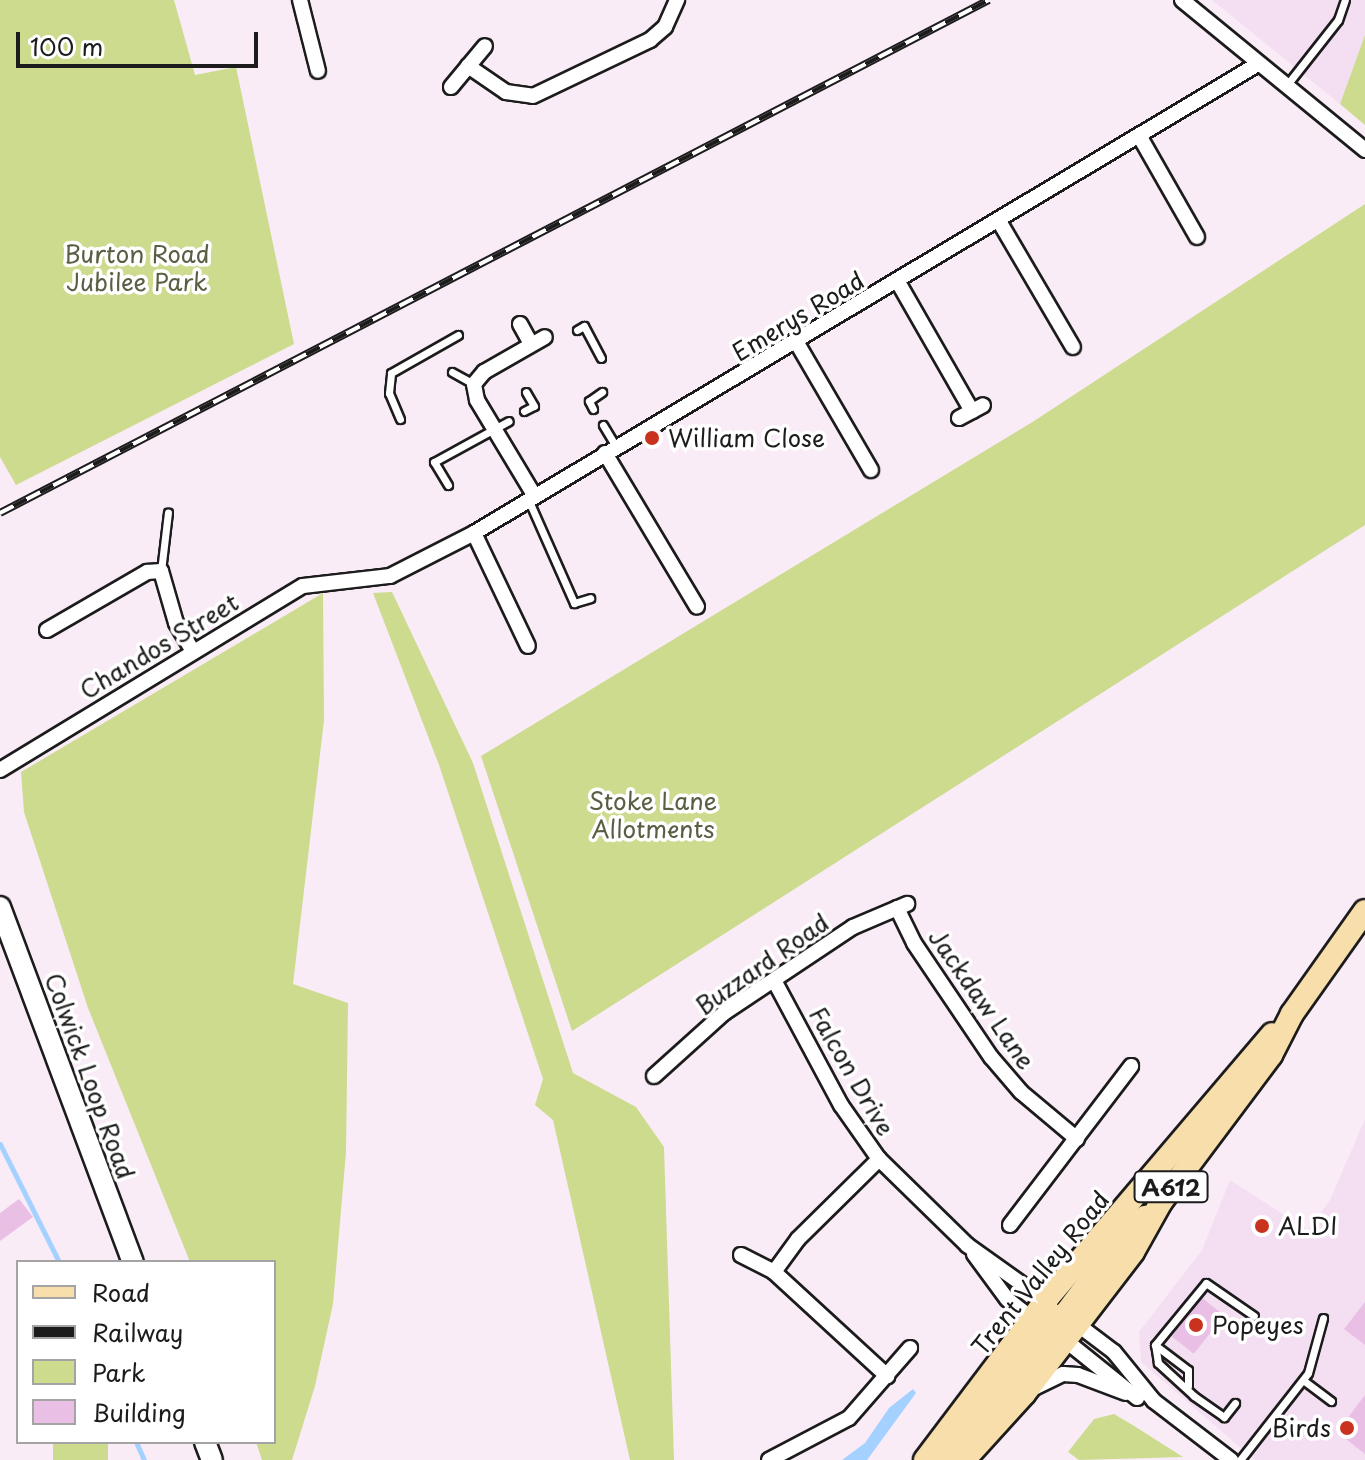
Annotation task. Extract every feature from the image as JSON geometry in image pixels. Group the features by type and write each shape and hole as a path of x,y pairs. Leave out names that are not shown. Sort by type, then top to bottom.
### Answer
{"main road":[{"name":"Colwick Loop Road","path":"0,907 132,1260"},
{"name":"Trent Valley Road","path":"1058,1326 1046,1300 1292,1014 1365,911"},
{"name":"Trent Valley Road","path":"925,1460 1133,1252 1161,1202 1271,1055 1292,1014"},
{"name":"Trent Valley Road","path":"964,1460 1024,1394 1058,1326"},
{"name":"A612","path":"944,1460 1058,1326"}],"street":[{"path":"300,0 318,71"},
{"path":"468,66 506,92 533,96 650,40 665,27 677,0"},
{"path":"1182,0 1365,150"},
{"path":"451,87 485,46"},
{"name":"Emerys Road","path":"349,579 390,576 474,533 610,450 797,343 1258,64"},
{"path":"1140,137 1197,237"},
{"path":"999,221 1073,347"},
{"path":"898,282 972,411"},
{"path":"520,324 545,340 474,384 531,497"},
{"path":"797,343 871,470"},
{"path":"610,450 697,607"},
{"path":"474,533 528,646"},
{"path":"47,630 147,572 161,571 176,623 192,650"},
{"name":"Chandos Street","path":"0,770 192,650 303,586 349,579"},
{"name":"Buzzard Road","path":"654,1076 724,1013 775,982 853,927 902,906"},
{"name":"Jackdaw Lane","path":"902,906 914,943 991,1057 1021,1092 1077,1139"},
{"name":"Falcon Drive","path":"775,982 841,1105 879,1159 967,1245 1007,1299 1058,1326"},
{"path":"1010,1225 1131,1066"},
{"path":"774,1272 798,1239 879,1159"},
{"name":"Falcon Drive","path":"967,1245 1046,1300"},
{"path":"741,1255 774,1272 887,1376"},
{"path":"1058,1326 1137,1398"},
{"path":"1058,1326 1114,1352 1154,1401 1231,1460"},
{"path":"769,1460 837,1427 910,1348"},
{"path":"1024,1394 1063,1374 1089,1377 1137,1398 1154,1401"}],"lane":[{"path":"1285,86 1338,20 1345,0"},
{"path":"577,330 584,326 601,358"},
{"path":"400,419 389,393 391,373 438,351 458,335"},
{"path":"452,372 474,384"},
{"path":"524,411 534,406 526,392"},
{"path":"593,409 589,401 602,392"},
{"path":"448,485 434,462 509,421"},
{"path":"603,425 610,450"},
{"path":"531,497 574,603 590,598"},
{"path":"161,571 168,512"},
{"path":"1235,1403 1224,1417 1158,1363 1155,1345 1206,1283 1254,1316"},
{"path":"1240,1460 1303,1380 1323,1318"},
{"path":"1155,1345 1188,1370 1188,1386"},
{"path":"1303,1380 1331,1401"}],"shaded area":[{"path":"1212,0 1365,0 1365,35 1340,104"},
{"path":"1365,1119 1365,1460 1255,1460 1141,1362 1139,1332 1202,1250 1230,1180 1308,1230 1330,1200"}],"green space":[{"name":"Burton Road Jubilee Park","path":"0,0 174,0 195,75 236,67 294,344 16,485 0,457"},
{"path":"1365,35 1365,125 1340,104"},
{"name":"Stoke Lane Allotments","path":"1365,204 1365,525 572,1031 481,756 1034,421"},
{"path":"392,592 473,763 573,1073 636,1107 664,1147 674,1460 630,1460 553,1120 535,1105 543,1079 439,765 373,593"},
{"path":"323,593 324,720 293,984 348,1003 346,1152 333,1304 315,1386 292,1460 262,1460 257,1444 276,1444 276,1260 189,1260 88,1008 24,812 21,772"},
{"path":"1114,1414 1183,1457 1079,1460 1068,1452 1094,1419"},
{"path":"53,1444 108,1444 108,1460 53,1460"}],"water":[{"path":"913,1389 916,1393 867,1460 842,1460 865,1443 889,1408"}],"building":[{"path":"19,1199 33,1217 0,1241 0,1213"},
{"name":"Popeyes","path":"1202,1298 1224,1315 1194,1354 1172,1337"},
{"name":"ALDI","path":"1365,1302 1365,1345 1344,1329"},
{"path":"1365,1395 1365,1454 1337,1432"}],"waterway":[{"path":"0,1144 58,1260"},
{"path":"137,1444 144,1460"}],"railway":[{"path":"0,513 989,0"}],"place":[{"name":"William Close","path":"652,438"},
{"name":"ALDI","path":"1262,1226"},
{"name":"Popeyes","path":"1196,1325"},
{"name":"Birds","path":"1347,1428"}]}
